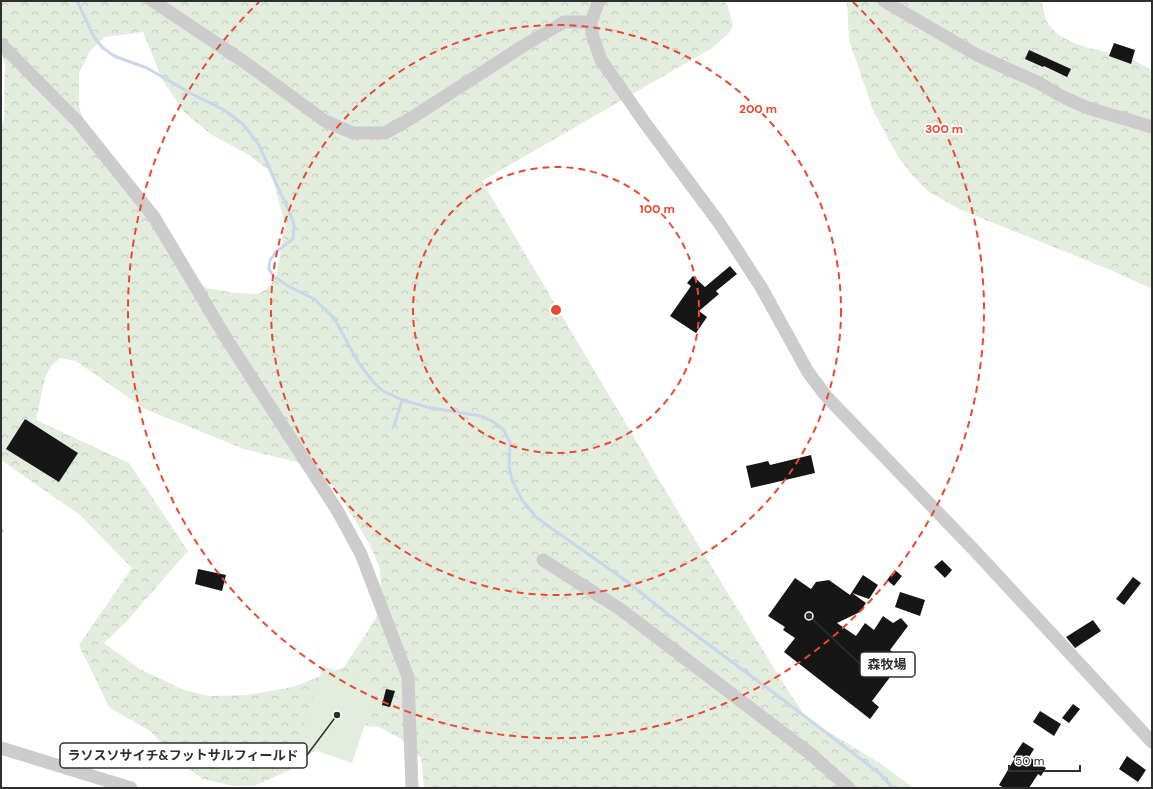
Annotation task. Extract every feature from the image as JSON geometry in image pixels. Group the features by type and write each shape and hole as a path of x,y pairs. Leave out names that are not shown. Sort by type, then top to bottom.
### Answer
{"street":[{"path":"153,1 243,61 325,121 354,133 385,133 413,117 523,46 564,22 591,22"},
{"path":"600,1 591,22 592,34 601,60 645,123 720,224 761,287 808,372 826,396 975,551 1152,742"},
{"path":"884,1 977,55 1039,83 1063,97 1088,108 1152,128"},
{"path":"1,44 73,117 154,217 226,338 337,510 361,554 408,677 412,788"},
{"path":"543,560 620,609 812,755 849,788"},
{"path":"1,748 131,788"}],"green space":[{"path":"1,1 724,1 728,6 733,26 728,34 712,48 482,181 683,520 785,686 807,719 875,760 914,788 424,788 421,758 401,739 379,727 359,725 326,741 290,770 254,786 233,786 203,779 179,762 150,731 109,707 79,645 132,568 80,515 1,460 1,128 4,119 5,64 1,52","holes":["143,32 163,81 185,113 212,135 249,155 268,170 275,187 285,224 277,274 268,288 258,294 235,293 207,288 182,273 158,228 91,140 79,107 79,73 90,51 105,37","60,358 76,361 145,409 244,449 297,462 334,486 370,545 380,569 381,597 376,618 344,667 293,687 246,695 209,696 184,690 140,669 104,643 126,622 188,551 129,463 36,420 45,378 51,366"]},
{"path":"847,1 1042,1 1047,22 1064,38 1086,47 1133,60 1152,70 1152,289 1106,268 961,210 929,192 912,175 898,157 873,110 849,40"},
{"path":"323,666 378,685 352,763 297,744"}],"building":[{"path":"1114,43 1135,50 1131,64 1109,56"},
{"path":"1029,50 1071,69 1067,77 1025,59"},
{"path":"730,266 737,274 716,291 719,294 699,311 707,317 696,333 670,316 691,286 687,283 693,276 705,287"},
{"path":"25,419 78,453 59,482 6,449"},
{"path":"811,455 815,473 751,488 746,466 768,461 770,465"},
{"path":"942,560 952,570 945,578 934,567"},
{"path":"198,569 226,575 222,591 195,584"},
{"path":"895,570 902,576 894,586 887,580"},
{"path":"863,575 878,585 869,599 852,593 866,603 860,612 837,623 856,636 865,623 874,630 883,616 893,623 901,618 908,626 890,650 903,660 872,701 879,707 870,719 784,652 795,638 783,630 785,627 768,616 795,578 811,589 816,582 829,580 850,595"},
{"path":"1133,577 1141,583 1124,605 1116,599"},
{"path":"900,592 925,600 920,616 895,607"},
{"path":"1093,620 1101,631 1075,648 1066,637"},
{"path":"386,689 395,691 390,707 382,705"},
{"path":"1073,704 1080,709 1069,723 1062,718"},
{"path":"1040,711 1061,724 1054,736 1033,722"},
{"path":"1023,742 1034,749 1029,757 1046,768 1041,776 1038,774 1029,788 1004,788 999,785 1015,758 1013,757"},
{"path":"1127,756 1146,770 1138,782 1119,769"}],"waterway":[{"path":"77,1 94,37 102,47 114,56 147,68 192,94 224,110 243,124 259,145 292,218 294,226 293,239 277,251 270,260 269,269 273,276 288,286 314,299 334,318 358,362 374,383 383,391 402,400 431,408 481,416 492,421 503,429 510,442 509,467 512,480 522,500 537,518 629,583 670,616 786,702 879,773 893,788"},
{"path":"394,426 402,400"}],"place":[{"name":"森牧場","path":"809,616"},
{"name":"ラソスソサイチ&フットサルフィールド","path":"337,715"}]}
